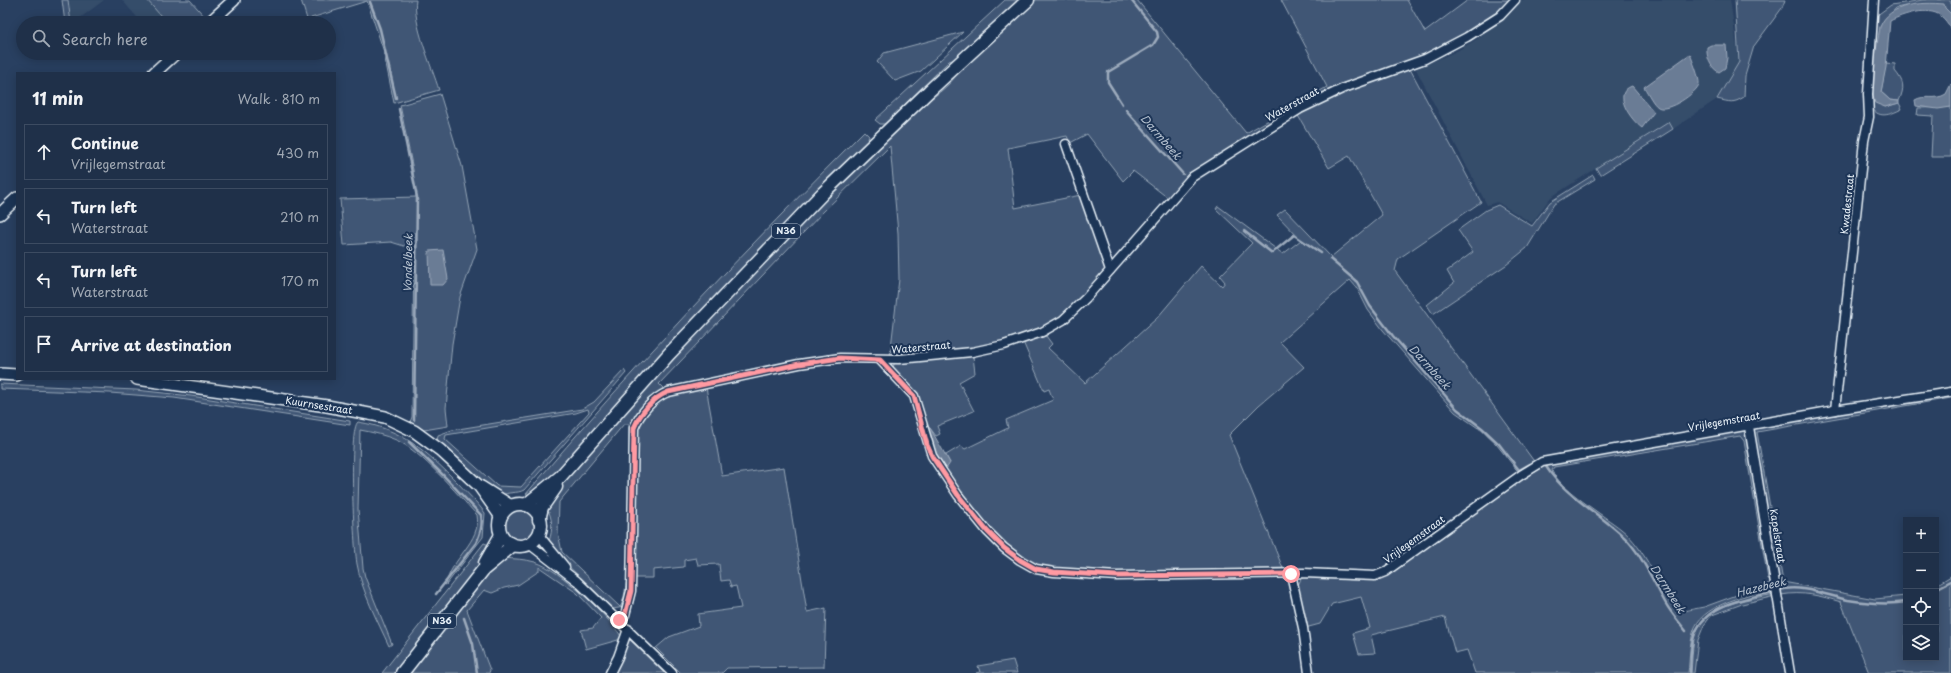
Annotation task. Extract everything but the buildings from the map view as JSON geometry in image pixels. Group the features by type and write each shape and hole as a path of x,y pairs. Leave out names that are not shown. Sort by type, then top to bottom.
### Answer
{"main road":[{"name":"N36","path":"526,505 560,477 669,354 796,221 886,131 1028,0"},
{"name":"N36","path":"538,534 542,508 560,477"},
{"path":"501,517 505,510 511,506 526,505 537,513 540,520"},
{"name":"N36","path":"402,673 483,570 501,535 499,523 501,517"},
{"path":"501,535 512,545 521,546 529,544 538,534"},
{"name":"N36","path":"483,570 512,545"}],"street":[{"path":"217,16 234,0"},
{"name":"Waterstraat","path":"619,620 625,615 631,591 634,428 638,419 659,396 668,392 799,364 840,358 880,360 972,352 1004,345 1042,332 1063,320 1086,298 1192,177 1300,109 1344,88 1425,59 1467,37 1500,16 1515,0"},
{"name":"Kwadestraat","path":"1835,410 1864,141 1869,117 1868,94 1874,0"},
{"path":"155,72 168,60"},
{"path":"1066,144 1110,270"},
{"path":"0,214 16,199"},
{"name":"Vrijlegemstraat","path":"880,360 914,396 927,445 932,456 958,495 987,531 1004,548 1020,560 1036,569 1060,573 1117,576 1291,574 1366,576 1386,572 1521,475 1542,462 1835,410 1951,392"},
{"path":"0,374 16,375"},
{"name":"Kuurnsestraat","path":"143,380 327,406 386,417 414,431 428,441 479,486 511,506"},
{"name":"Kapelstraat","path":"1749,426 1790,673"},
{"name":"Kuurnsestraat","path":"479,486 501,517"},
{"path":"538,534 577,581"},
{"path":"529,544 577,581 619,620 672,673"},
{"path":"1291,574 1303,628 1308,673"},
{"path":"610,673 618,657 628,629"}],"shaded area":[{"path":"62,0 68,0 70,16 64,16"},
{"path":"68,0 104,0 83,16 70,16"},
{"path":"122,0 147,0 161,16 136,16"},
{"path":"147,0 190,0 204,16 161,16"},
{"path":"301,0 416,0 417,20 423,45 439,90 394,103 383,49 367,1 318,16 306,16"},
{"path":"1005,0 1021,0 956,59 949,61 885,124 880,124 875,120"},
{"path":"1035,0 1137,0 1246,133 1327,87 1281,0 1407,0 1425,32 1468,0 1509,0 1497,13 1474,30 1435,52 1336,90 1189,175 1168,198 1133,171 1123,181 1087,134 1070,143 1067,136 1008,148 1015,208 1081,195 1105,270 1102,277 1063,316 1047,327 1005,342 957,350 890,356 899,279 898,233 890,146 823,212 659,384 663,388 641,409 631,424 629,593 624,607 613,609 560,558 549,541 552,524 546,507 550,499 622,413 770,252 923,103 934,97 945,88 955,77 961,67","holes":["624,424 629,424 629,550 624,596 620,607 562,552 558,533 559,502"]},
{"path":"1521,0 1730,0 1739,62 1717,99 1673,129 1669,122 1551,197 1532,223 1497,202 1487,205 1416,69 1457,51 1477,39 1514,10"},
{"path":"1735,0 1785,0 1782,8 1754,46 1745,76 1744,97 1737,101 1731,102 1717,99 1739,62"},
{"path":"1923,0 1951,0 1951,14 1940,4 1905,6 1896,8 1880,27 1873,86 1885,107 1899,103 1902,109 1884,115 1877,113 1870,105 1876,16 1891,5"},
{"path":"1926,3 1944,4 1945,8 1951,14 1951,28 1941,16 1936,13 1923,11 1902,16 1890,21 1886,67 1881,92 1890,100 1899,101 1899,103 1885,107 1875,103 1872,86 1874,66 1880,27 1884,19 1898,9 1907,6"},
{"path":"963,32 921,71 895,81 877,62 884,53"},
{"path":"1711,45 1726,45 1727,58 1725,68 1719,72 1713,68 1708,58 1707,47"},
{"path":"1690,54 1698,78 1699,84 1697,88 1688,97 1674,105 1662,108 1656,106 1644,87"},
{"path":"1886,63 1895,64 1895,71 1902,82 1903,88 1899,101 1890,100 1881,92"},
{"path":"1409,67 1481,202 1398,259 1395,271 1533,460 1533,463 1520,474 1497,445 1481,430 1455,412 1383,330 1368,310 1357,288 1350,280 1280,342 1304,367 1259,405 1229,435 1284,571 1170,574 1054,570 1032,564 1012,551 981,521 933,455 921,409 893,368 894,364 905,361 973,356 975,373 959,382 974,411 937,426 940,434 936,436 930,428 928,428 928,431 950,463 946,455 961,446 965,449 1008,428 1006,420 1053,400 1049,389 1044,391 1023,342 1046,336 1052,344 1048,348 1085,383 1157,318 1201,266 1222,286 1225,282 1220,276 1252,243 1216,209 1218,206 1283,254 1301,240 1277,215 1285,209 1331,257 1382,215 1349,156 1329,168 1297,114 1323,100"},
{"path":"1951,84 1951,107 1938,109 1916,106 1915,100 1919,98 1938,97 1946,94"},
{"path":"1632,86 1654,112 1642,128 1628,113 1623,100 1623,94 1626,89"},
{"path":"440,94 462,166 477,249 460,297 452,344 446,408 448,426 424,430 410,422 412,417 414,247 391,242 344,245 340,199 416,197 413,170 400,105"},
{"path":"1951,107 1951,157 1931,157 1933,116 1917,115 1918,108"},
{"path":"1669,122 1673,129 1600,175 1596,168"},
{"path":"864,131 869,136 867,142 791,218 660,357 548,484 533,495 526,494 649,354 777,219"},
{"path":"1593,175 1595,179 1554,204 1527,248 1506,265 1433,314 1427,305 1454,283 1447,271 1473,252 1458,230 1486,210 1498,205 1532,226 1550,202"},
{"path":"443,250 448,279 443,285 430,285 429,251"},
{"path":"624,370 626,373 524,490 521,491 501,496 437,442 438,435 452,430 582,409 594,402","holes":["588,409 589,412 521,487 497,486 445,439 446,435 576,413"]},
{"path":"0,384 136,390 191,396 350,421 350,425 174,398 110,393 0,389"},
{"path":"706,387 722,476 784,467 807,612 826,608 824,667 727,668 722,673 681,673 656,648 669,637 699,626 698,614 741,608 736,586 731,587 729,580 721,581 719,564 698,565 696,558 684,560 684,567 653,570 653,578 635,578 637,428 644,417 658,402 673,394"},
{"path":"1951,394 1951,398 1757,432 1783,582 1875,599 1903,596 1903,661 1939,661 1939,583 1951,576 1951,673 1869,673 1841,602 1819,596 1804,594 1781,595 1753,431 1757,427"},
{"path":"358,422 374,425 388,430 401,436 425,452 458,483 485,513 483,537 446,585 453,567 475,533 477,515 427,463 406,445 387,437 360,430 358,509 363,568 365,577 392,644 389,646 362,585 357,564 354,536 352,466 355,429"},
{"path":"928,428 930,428 950,463 946,469 933,448"},
{"path":"1741,430 1745,431 1747,434 1773,579 1768,579 1744,441 1740,436 1554,467 1552,470 1556,477 1572,493 1621,529 1638,546 1678,612 1704,607 1767,584 1773,585 1774,588 1741,597 1719,606 1701,619 1695,627 1692,638 1688,673 1475,673 1467,650 1455,653 1445,617 1371,635 1375,653 1359,654 1353,633 1370,628 1361,597 1332,604 1320,624 1305,628 1298,585 1301,579 1305,576 1372,579 1491,499 1550,463"},
{"path":"520,510 531,515 536,526 531,537 520,542 509,537 504,526 509,515"},
{"path":"484,543 489,545 482,564 397,673 382,673"},
{"path":"504,558 535,562 557,574 582,593 621,636 618,640 586,649 581,630 593,628 601,618 577,593 539,567 539,571 518,585 504,588 492,593 484,590 467,610 490,670 489,673 409,673 490,570"},
{"path":"1775,594 1775,596 1742,604 1712,615 1704,625 1698,640 1694,673 1691,673 1694,639 1699,627 1706,618 1715,611 1726,606"},
{"path":"627,639 630,640 664,673 615,673"},
{"path":"1013,660 1017,673 976,673 980,672 978,666"}],"waterway":[{"name":"Darmbeek","path":"1122,104 1108,82 1108,72 1153,45 1158,37 1157,32 1131,0"},
{"name":"Vondelbeek","path":"370,2 380,29 396,98"},
{"name":"Vondelbeek","path":"399,109 417,197 414,420"},
{"name":"Darmbeek","path":"1126,110 1183,174"},
{"name":"Darmbeek","path":"1244,231 1272,253 1294,235 1321,253"},
{"name":"Darmbeek","path":"1330,259 1357,282 1370,306 1393,336 1457,409 1482,428 1499,444 1519,470 1530,464"},
{"name":"Vondelbeek","path":"409,442 481,515 481,530 476,543 436,594"},
{"name":"Darmbeek","path":"1543,466 1545,465 1563,487 1574,497 1607,522 1628,541 1644,563 1668,607 1686,631"},
{"name":"Hazebeek","path":"1939,587 1951,581"},
{"name":"Hazebeek","path":"1779,590 1796,588 1805,589 1848,600 1870,603 1903,602"},
{"name":"Hazebeek","path":"1690,673 1693,639 1698,627 1705,618 1726,605 1750,597 1774,592"},
{"name":"Vondelbeek","path":"464,618 473,644 477,673"}],"route":[{"path":"619,620 625,615 629,604 631,591 634,508 634,428 638,419 659,396 668,392 799,364 840,358 880,360 914,396 918,405 927,445 932,456 958,495 987,531 1004,548 1020,560 1036,569 1054,572 1117,576 1291,574"}]}
